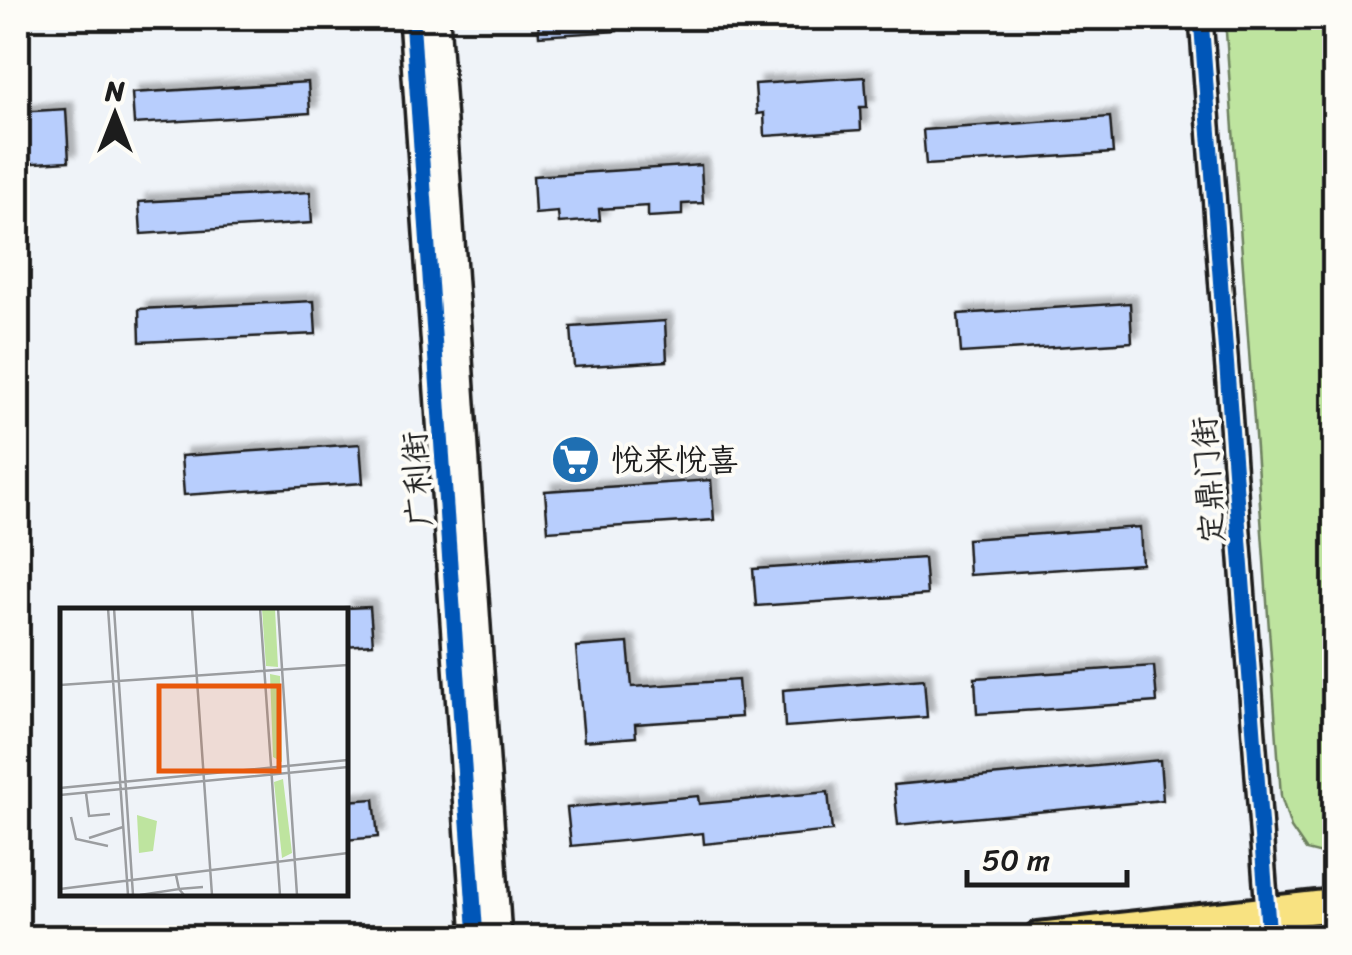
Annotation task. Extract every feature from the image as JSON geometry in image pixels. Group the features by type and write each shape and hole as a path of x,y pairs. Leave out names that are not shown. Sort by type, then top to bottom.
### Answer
{"main road":[{"path":"1039,938 1268,924 1334,905"}],"street":[{"name":"广利街","path":"412,18 476,938"},
{"name":"广利街","path":"436,18 498,938"},
{"name":"定鼎门街","path":"1201,18 1268,924"}],"green space":[{"path":"1225,18 1334,18 1334,857 1306,850 1291,828 1281,796"}],"building":[{"path":"538,18 617,18 617,31 539,36"},
{"path":"865,77 867,107 860,107 861,130 765,136 764,113 757,114 755,84"},
{"path":"308,82 310,113 134,124 132,93"},
{"path":"66,109 69,161 18,164 18,112"},
{"path":"1110,117 1113,153 926,165 923,130"},
{"path":"701,165 703,203 682,204 682,215 648,217 648,206 599,209 600,220 559,223 558,212 535,214 533,176"},
{"path":"310,192 312,223 141,234 139,202"},
{"path":"314,301 316,334 140,342 139,309"},
{"path":"1130,303 1132,342 961,353 958,314"},
{"path":"665,321 667,361 574,367 571,327"},
{"path":"360,444 363,483 184,495 181,456"},
{"path":"711,480 714,520 548,531 545,491"},
{"path":"1140,527 1142,564 969,575 967,539"},
{"path":"924,558 927,595 756,606 753,569"},
{"path":"370,607 373,644 348,646 345,608"},
{"path":"628,643 632,687 738,680 741,717 635,724 636,737 584,741 576,647"},
{"path":"1154,666 1157,702 977,714 975,678"},
{"path":"924,679 927,717 785,727 783,690"},
{"path":"1160,760 1163,800 898,825 894,785"},
{"path":"828,792 832,831 704,844 703,833 571,846 567,808 698,796 699,804"},
{"path":"374,799 378,837 348,840 348,801"}],"cycle path":[{"path":"412,18 476,938"},
{"path":"1201,18 1269,938"}],"place":[{"name":"悦来悦喜","path":"576,460"}]}
